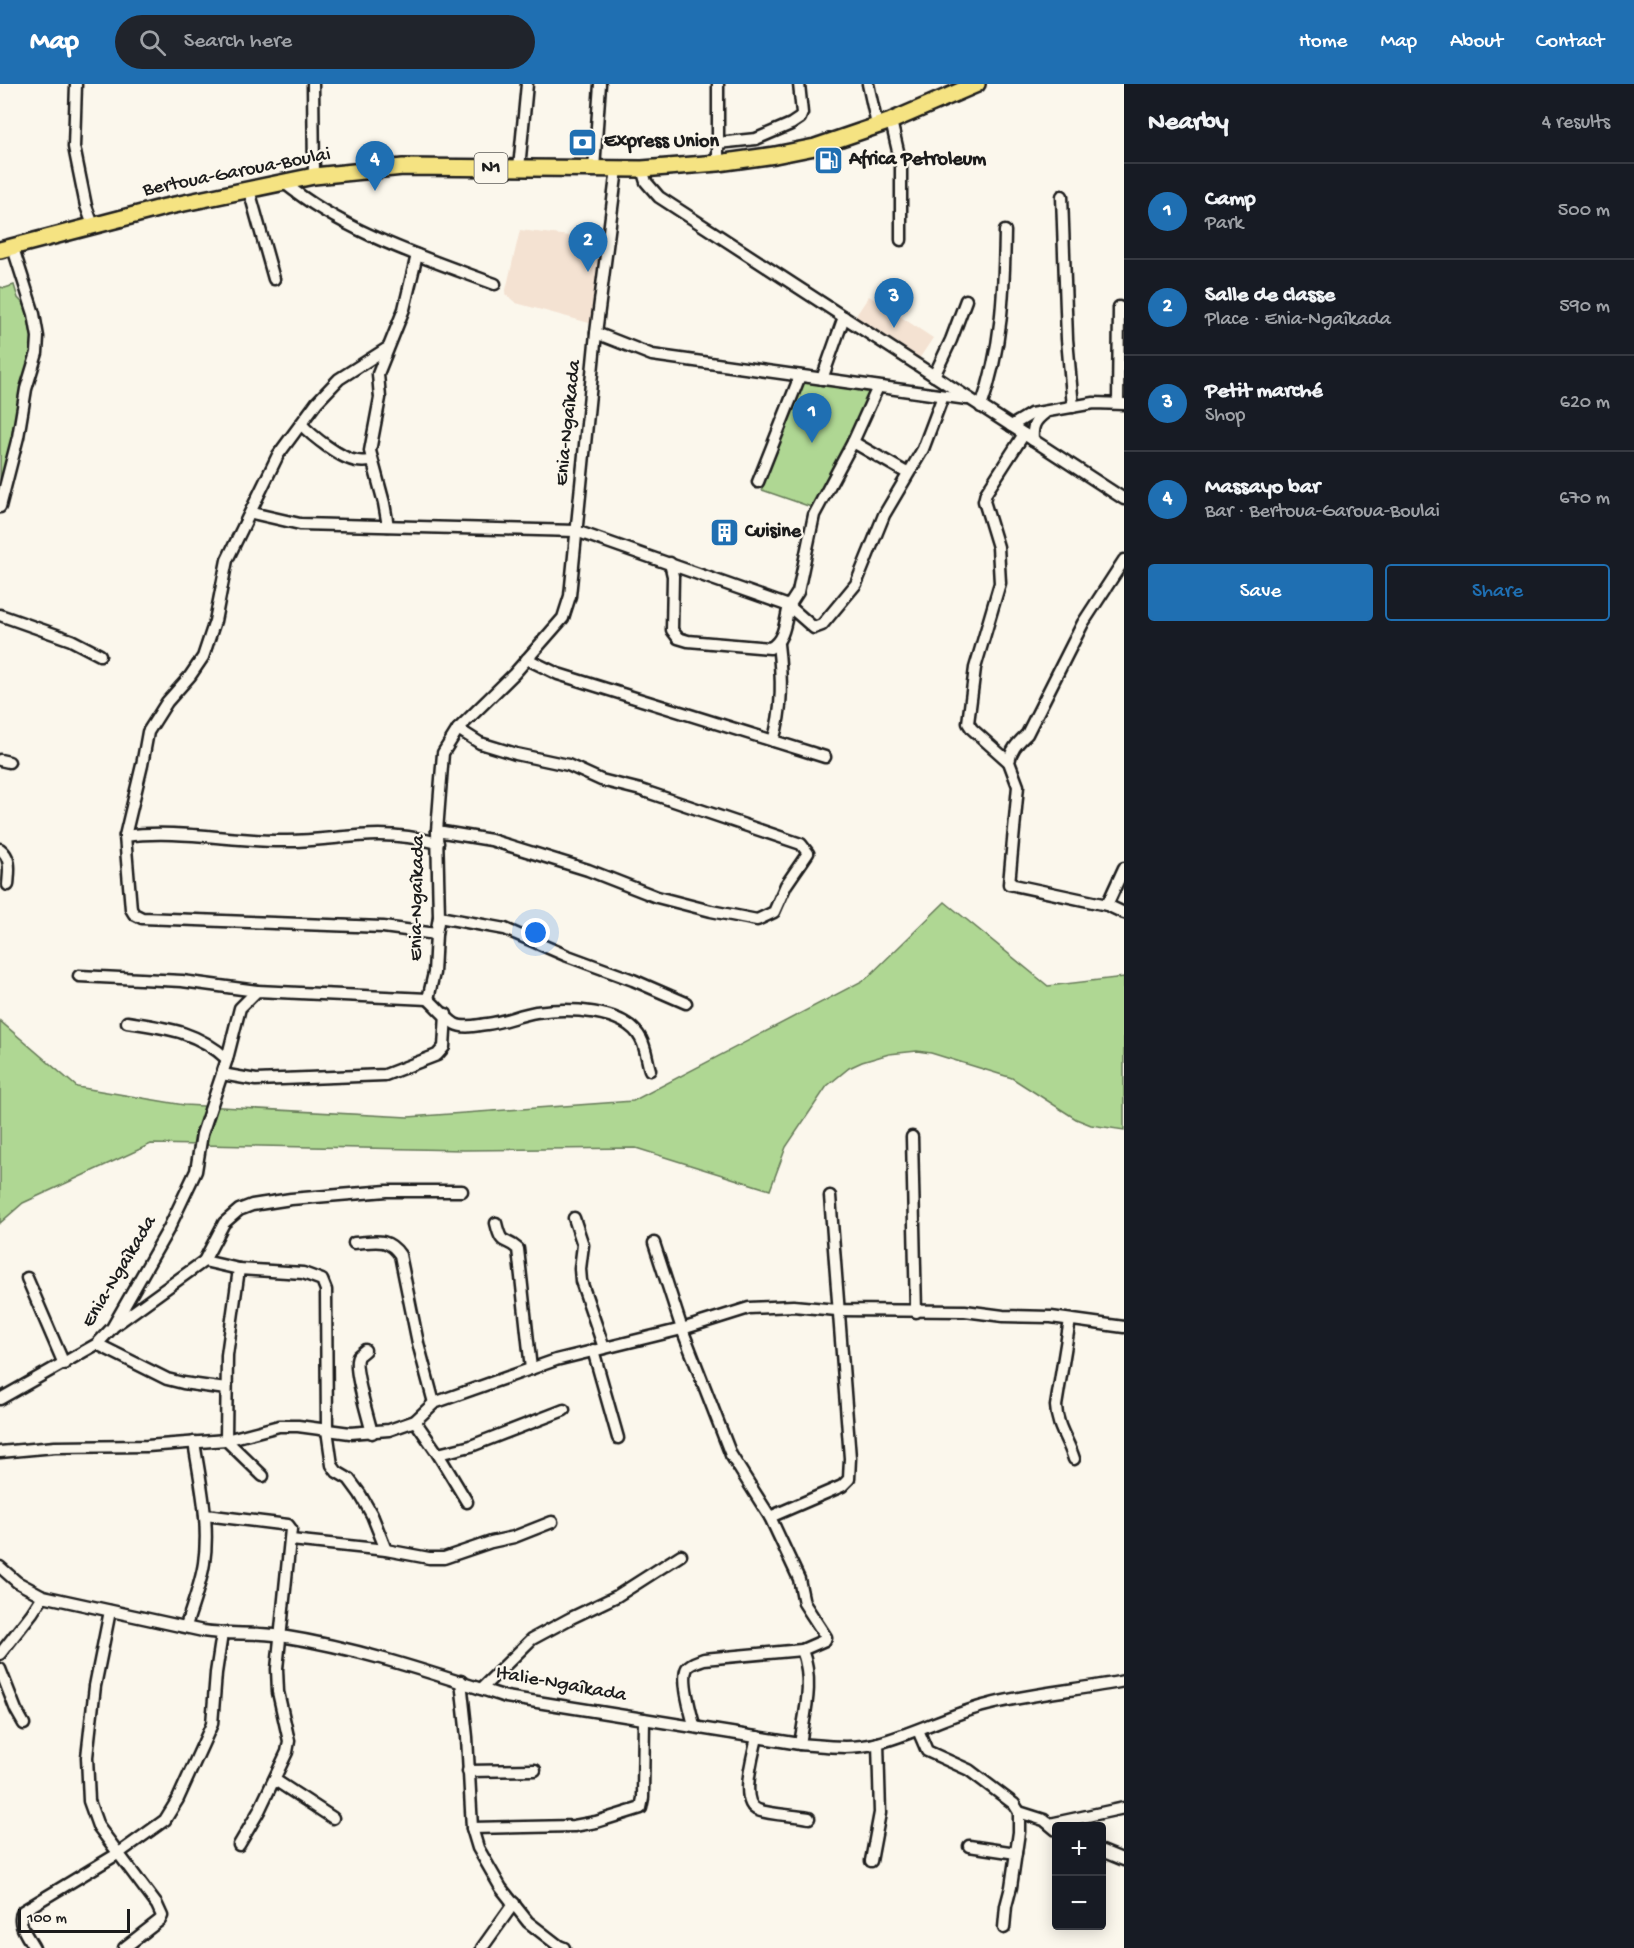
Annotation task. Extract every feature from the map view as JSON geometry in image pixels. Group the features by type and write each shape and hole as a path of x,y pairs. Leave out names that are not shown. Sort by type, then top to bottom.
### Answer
{"highway":[{"name":"Bertoua-Garoua-Boulai","path":"6,249 165,207 314,176 403,167 642,169 718,164 815,147 884,123 977,84"}],"street":[{"path":"76,84 74,147 86,206 93,225"},
{"path":"313,84 314,176"},
{"path":"519,168 526,84"},
{"path":"594,169 600,84"},
{"path":"718,84 718,164"},
{"path":"718,143 756,139 800,118 802,113 799,84"},
{"path":"868,84 901,164 901,240"},
{"name":"Enia-Ngaîkada","path":"428,999 434,973 439,917 438,837 444,753 458,729 514,674 563,618 570,596 596,333 617,169"},
{"path":"642,169 646,182 659,197 1124,499"},
{"path":"283,182 304,199 346,224 417,255 495,284"},
{"path":"249,190 274,279"},
{"path":"1062,196 1067,339 1073,407"},
{"path":"981,407 992,375 999,332 1004,281 1005,231"},
{"path":"0,507 16,445 26,389 37,353 38,337 34,314 6,249"},
{"path":"388,526 379,481 372,461 372,439 380,398 378,374 386,349 404,309 417,255"},
{"path":"934,376 966,300"},
{"path":"1011,426 1031,414 1073,407 1121,403 1119,307"},
{"path":"822,379 844,318"},
{"path":"596,333 652,355 970,400"},
{"path":"386,349 339,379 317,402 278,455 252,513 227,560 215,621 203,657 167,702 148,732 125,836 131,909 134,914 142,918 383,927 436,934"},
{"path":"758,482 800,376"},
{"path":"773,741 778,726 782,696 778,644 789,606 798,592 814,515 853,442 878,387"},
{"path":"252,513 300,524 576,531 789,606 814,628 822,625 856,584 884,515 923,449 943,396"},
{"path":"1009,762 968,723 975,668 1000,583 998,547 984,501 986,493 1028,437 1036,419 1045,413"},
{"path":"301,424 309,433 336,452 355,461 372,461"},
{"path":"853,442 907,473"},
{"path":"1124,560 1083,623 1027,734 1010,754 1009,762 1018,786 1009,884 1107,905 1124,913"},
{"path":"670,563 673,576 672,630 678,638 764,649 778,644"},
{"path":"0,615 71,640 100,655"},
{"path":"527,659 558,674 825,757"},
{"path":"125,836 148,833 283,841 380,835 490,840 588,870 657,897 757,920 774,912 786,885 808,853 801,844 641,790 602,780 568,765 516,754 480,743 458,729"},
{"path":"0,849 8,856 10,866 8,885"},
{"path":"1107,905 1124,868"},
{"path":"439,917 505,928 565,955 633,980 686,1003"},
{"path":"79,976 182,981 257,991 428,999 456,1024 468,1026 503,1022 535,1012 560,1010 594,1012 614,1017 631,1026 641,1039 650,1070"},
{"name":"Enia-Ngaîkada","path":"0,1399 97,1344 112,1328 169,1228 196,1171 202,1134 227,1059 240,1008 257,991"},
{"path":"222,1074 256,1080 385,1075 437,1055 444,1047 446,1014"},
{"path":"127,1022 168,1028 191,1035 213,1046 227,1059"},
{"path":"912,1137 916,1312"},
{"path":"112,1328 204,1260 224,1223 238,1210 252,1205 291,1199 387,1191 462,1191"},
{"path":"770,1517 842,1486 849,1479 850,1458 830,1196"},
{"path":"574,1218 583,1245 581,1281 599,1349 618,1438"},
{"path":"496,1223 504,1242 518,1249 531,1369"},
{"path":"354,1244 385,1241 393,1245 400,1255 418,1343 434,1403"},
{"path":"654,1244 682,1329 731,1455 770,1517 799,1579 804,1603 826,1636 825,1640 802,1650 704,1659 691,1665 687,1669 685,1680 694,1725"},
{"path":"204,1260 239,1269 303,1274 322,1280 326,1290 327,1430 332,1465 349,1479 360,1494 372,1515 386,1550"},
{"path":"239,1269 227,1355 226,1440 263,1476"},
{"path":"27,1278 64,1364"},
{"path":"0,1452 55,1447 147,1446 226,1440 279,1426 350,1434 389,1430 415,1421 434,1403 531,1369 599,1349 682,1329 749,1308 793,1306 837,1310 965,1311 1003,1316 1051,1317 1124,1328"},
{"path":"1070,1320 1056,1406 1062,1434 1074,1459"},
{"path":"97,1344 167,1379 226,1389"},
{"path":"365,1350 356,1363 372,1433"},
{"path":"438,1454 471,1446 564,1410"},
{"path":"415,1421 467,1502"},
{"path":"186,1626 204,1565 205,1515 194,1442"},
{"path":"205,1515 288,1525 291,1529 277,1669 278,1692 289,1741 287,1752 275,1780 238,1845"},
{"path":"291,1540 444,1558 491,1542 514,1538 552,1522"},
{"path":"481,1689 532,1639 617,1596 681,1555"},
{"name":"Italie-Ngaîkada","path":"0,1568 17,1582 43,1596 110,1611 222,1634 279,1636 338,1647 461,1681 506,1697 694,1725 800,1744 857,1747 878,1743 1003,1701 1124,1682"},
{"path":"0,1654 43,1596"},
{"path":"110,1611 95,1686 87,1757 89,1801 98,1826 158,1905 162,1916 124,1948"},
{"path":"34,1948 20,1921 23,1911 119,1853 165,1820 178,1799 212,1724 222,1634"},
{"path":"800,1744 809,1687 808,1666 802,1650"},
{"path":"0,1669 24,1724"},
{"path":"461,1681 472,1828 478,1848 501,1888 528,1922 564,1948"},
{"path":"472,1828 574,1826 596,1822 641,1808 644,1719"},
{"path":"918,1730 927,1751 969,1770 1014,1804 1019,1812 1019,1832 1004,1928"},
{"path":"757,1737 747,1797 751,1806 758,1810 809,1818"},
{"path":"871,1861 880,1813 878,1743"},
{"path":"468,1771 535,1770"},
{"path":"275,1780 333,1818"},
{"path":"1072,1822 1124,1808"},
{"path":"1019,1812 1052,1827"},
{"path":"969,1846 1016,1854"},
{"path":"1106,1853 1124,1860"},
{"path":"482,1948 514,1904"}],"shaded area":[{"path":"520,230 606,238 593,324 516,303 505,294"},
{"path":"869,296 933,338 919,359 855,317"}],"green space":[{"path":"14,285 18,298 31,312 37,337 0,499 0,287"},
{"path":"798,380 873,393 817,509 762,490 761,470"},
{"path":"945,902 1048,986 1124,977 1124,1130 1091,1125 1076,1119 1012,1078 931,1053 917,1051 889,1054 862,1062 849,1068 827,1086 786,1147 770,1190 636,1148 464,1150 151,1144 23,1203 0,1223 0,1021 77,1087 184,1105 408,1117 633,1101 866,979"}],"place":[{"name":"Express Union","path":"583,142"},
{"name":"Africa Petroleum","path":"828,160"},
{"name":"Massayo bar","path":"375,191"},
{"name":"Salle de classe","path":"588,272"},
{"name":"Petit marché","path":"894,328"},
{"name":"Camp","path":"812,443"},
{"name":"Cuisine","path":"724,532"}]}
